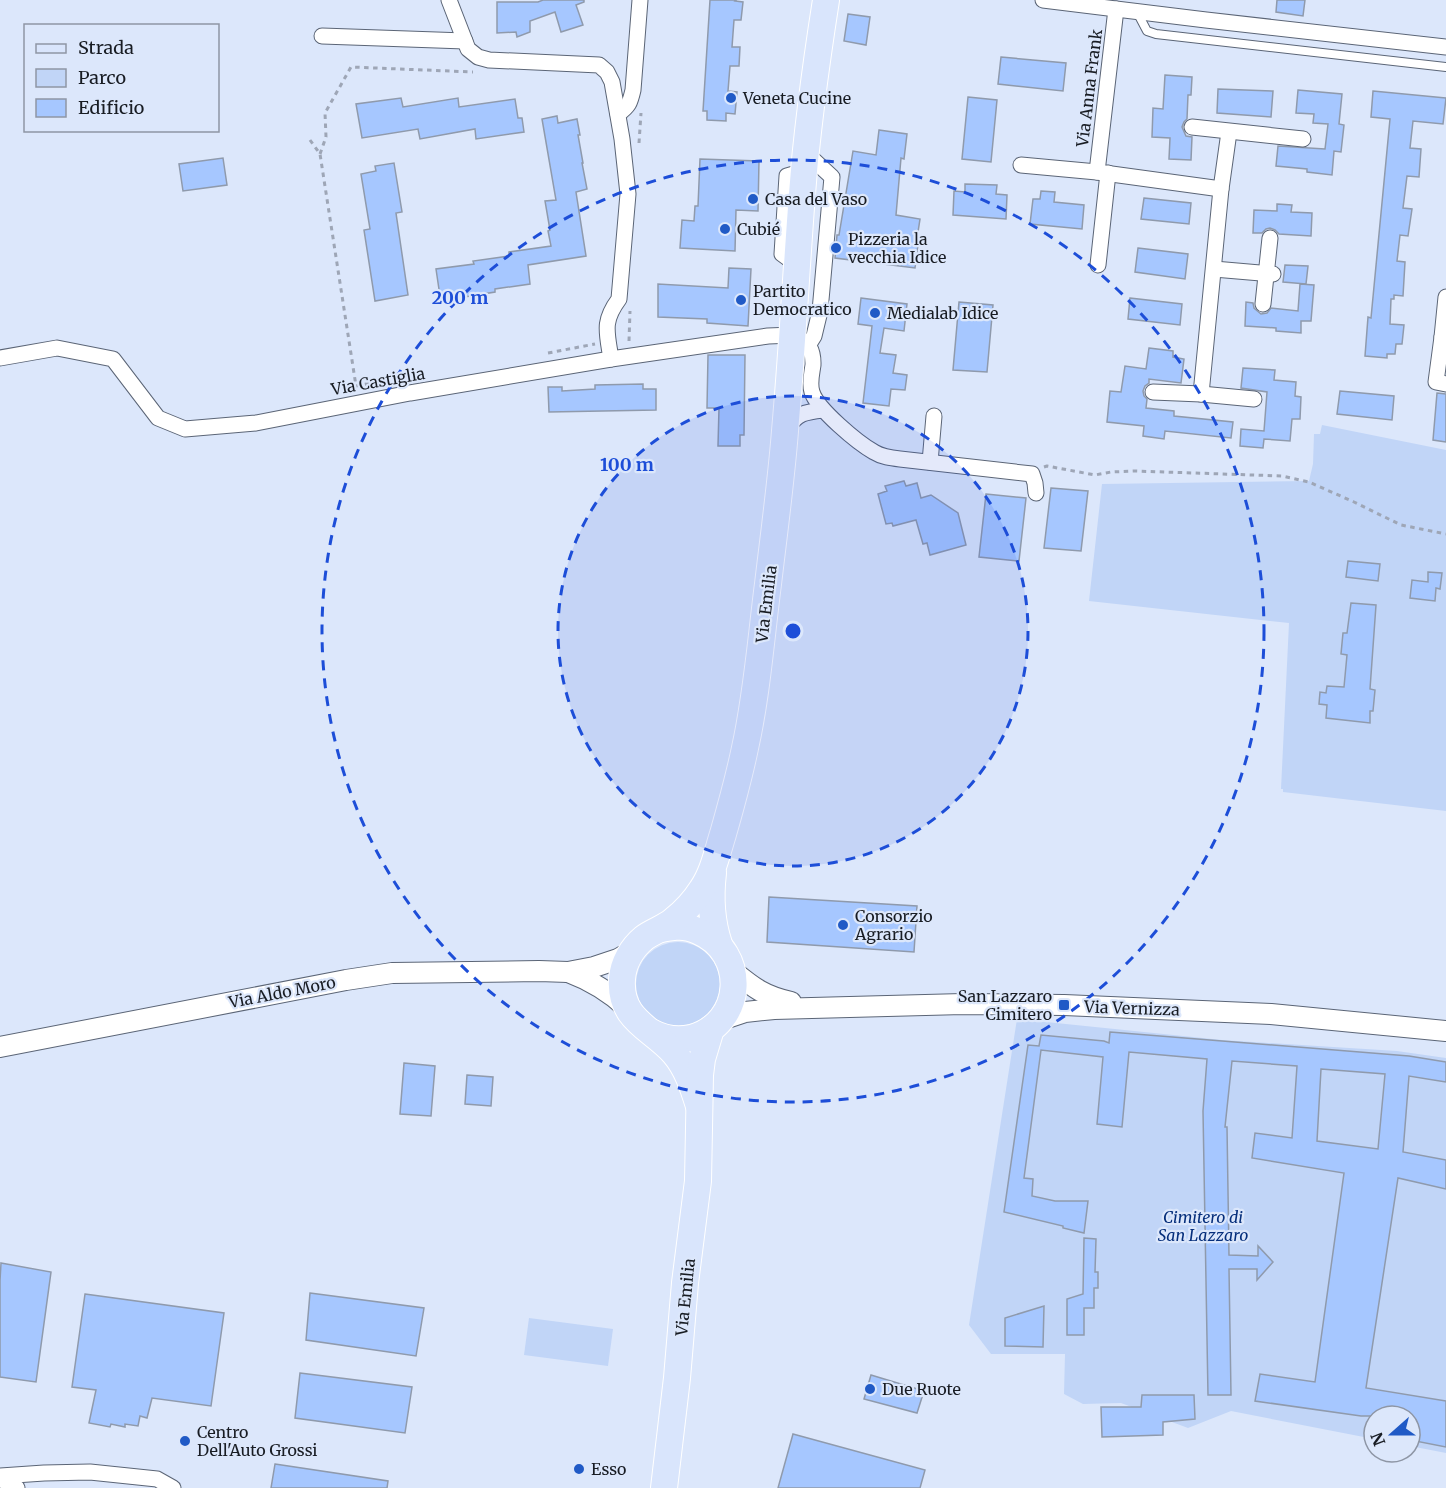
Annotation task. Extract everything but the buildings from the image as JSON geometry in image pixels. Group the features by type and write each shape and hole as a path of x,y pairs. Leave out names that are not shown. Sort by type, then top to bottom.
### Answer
{"main road":[{"name":"Via Emilia","path":"632,951 645,938 675,920 702,890 713,867 746,746 757,674 785,431 801,340 797,265 805,162 817,54 826,0"},
{"name":"Via Emilia","path":"664,1488 698,1181 699,1088 702,1059 716,1025 730,1006 734,988 733,971 728,957 719,944 714,928 711,908 713,867"},
{"path":"662,929 692,928 706,934 719,944"},
{"path":"628,1009 623,994 622,980 625,965 632,951"},
{"name":"Via Emilia","path":"628,1009 636,1021 666,1044 680,1061 685,1068 699,1106"},
{"path":"647,1030 665,1038 686,1039 699,1036 716,1025"}],"street":[{"path":"449,0 468,49 478,57 489,60 599,64 607,72 612,82 628,194 619,298 607,322 611,359"},
{"path":"618,114 631,102 640,0"},
{"path":"1043,0 1446,47"},
{"name":"Via Anna Frank","path":"1098,265 1116,9"},
{"path":"322,36 465,41"},
{"path":"1191,127 1303,139"},
{"path":"1201,394 1221,189 1229,132"},
{"name":"Via Emilia","path":"805,162 832,177 820,311 814,336 801,340 813,356 812,394 823,410 875,453 886,457 1032,474"},
{"name":"Via Anna Frank","path":"1021,165 1103,172 1221,189"},
{"path":"1263,303 1269,274 1269,238"},
{"path":"1214,269 1269,274"},
{"path":"1446,297 1444,337 1436,382 1446,384"},
{"name":"Via Castiglia","path":"0,357 57,348 113,359 158,418 185,429 256,423 410,393 611,359 768,336 801,340"},
{"path":"1153,392 1254,399"},
{"path":"785,431 798,416 810,411 823,410"},
{"path":"930,462 934,417"},
{"path":"1032,474 1036,493"},
{"name":"Via Aldo Moro","path":"0,1047 324,984 392,973 568,972 594,968 632,951"},
{"name":"Via Vernizza","path":"733,971 753,988 766,995 817,1008"},
{"name":"Via Aldo Moro","path":"568,972 603,988 628,1009"},
{"name":"Via Vernizza","path":"716,1025 745,1012 774,1009 963,1004 1064,1005 1271,1014 1446,1031"},
{"path":"0,1477 90,1472 157,1479 173,1488"},
{"path":"0,1477 17,1488"}],"lane":[{"path":"1137,12 1147,31 1156,34 1446,67"}],"path":[{"path":"320,154 326,137 325,113 351,67 475,72"},
{"path":"310,140 320,154 356,386 390,380"},
{"path":"539,354 609,342"},
{"path":"1032,474 1047,466 1095,475 1135,471 1282,476 1309,482 1401,525 1446,534"}],"green space":[{"path":"1322,425 1446,450 1446,811 1283,792 1281,789 1289,623 1089,601 1102,484 1309,481 1313,464 1314,434 1320,434"},
{"path":"678,942 694,945 713,961 720,984 717,1000 701,1019 678,1026 662,1023 643,1007 636,984 639,968 655,949"},
{"name":"Cimitero di San Lazzaro","path":"1017,1019 1222,1040 1397,1051 1446,1058 1446,1453 1422,1448 1422,1404 1362,1404 1362,1437 1231,1411 1188,1428 1121,1403 1083,1404 1064,1394 1065,1354 991,1354 969,1325"},
{"path":"529,1318 613,1329 608,1366 524,1355"}],"place":[{"name":"Veneta Cucine","path":"731,98"},
{"name":"Casa del Vaso","path":"753,199"},
{"name":"Cubié","path":"725,229"},
{"name":"Pizzeria la vecchia Idice","path":"836,248"},
{"name":"Partito Democratico","path":"741,300"},
{"name":"Medialab Idice","path":"875,313"},
{"name":"Consorzio Agrario","path":"843,925"},
{"name":"San Lazzaro Cimitero","path":"1064,1005"},
{"name":"Due Ruote","path":"870,1389"},
{"name":"Centro Dell'Auto Grossi","path":"185,1441"},
{"name":"Esso","path":"579,1469"}]}
